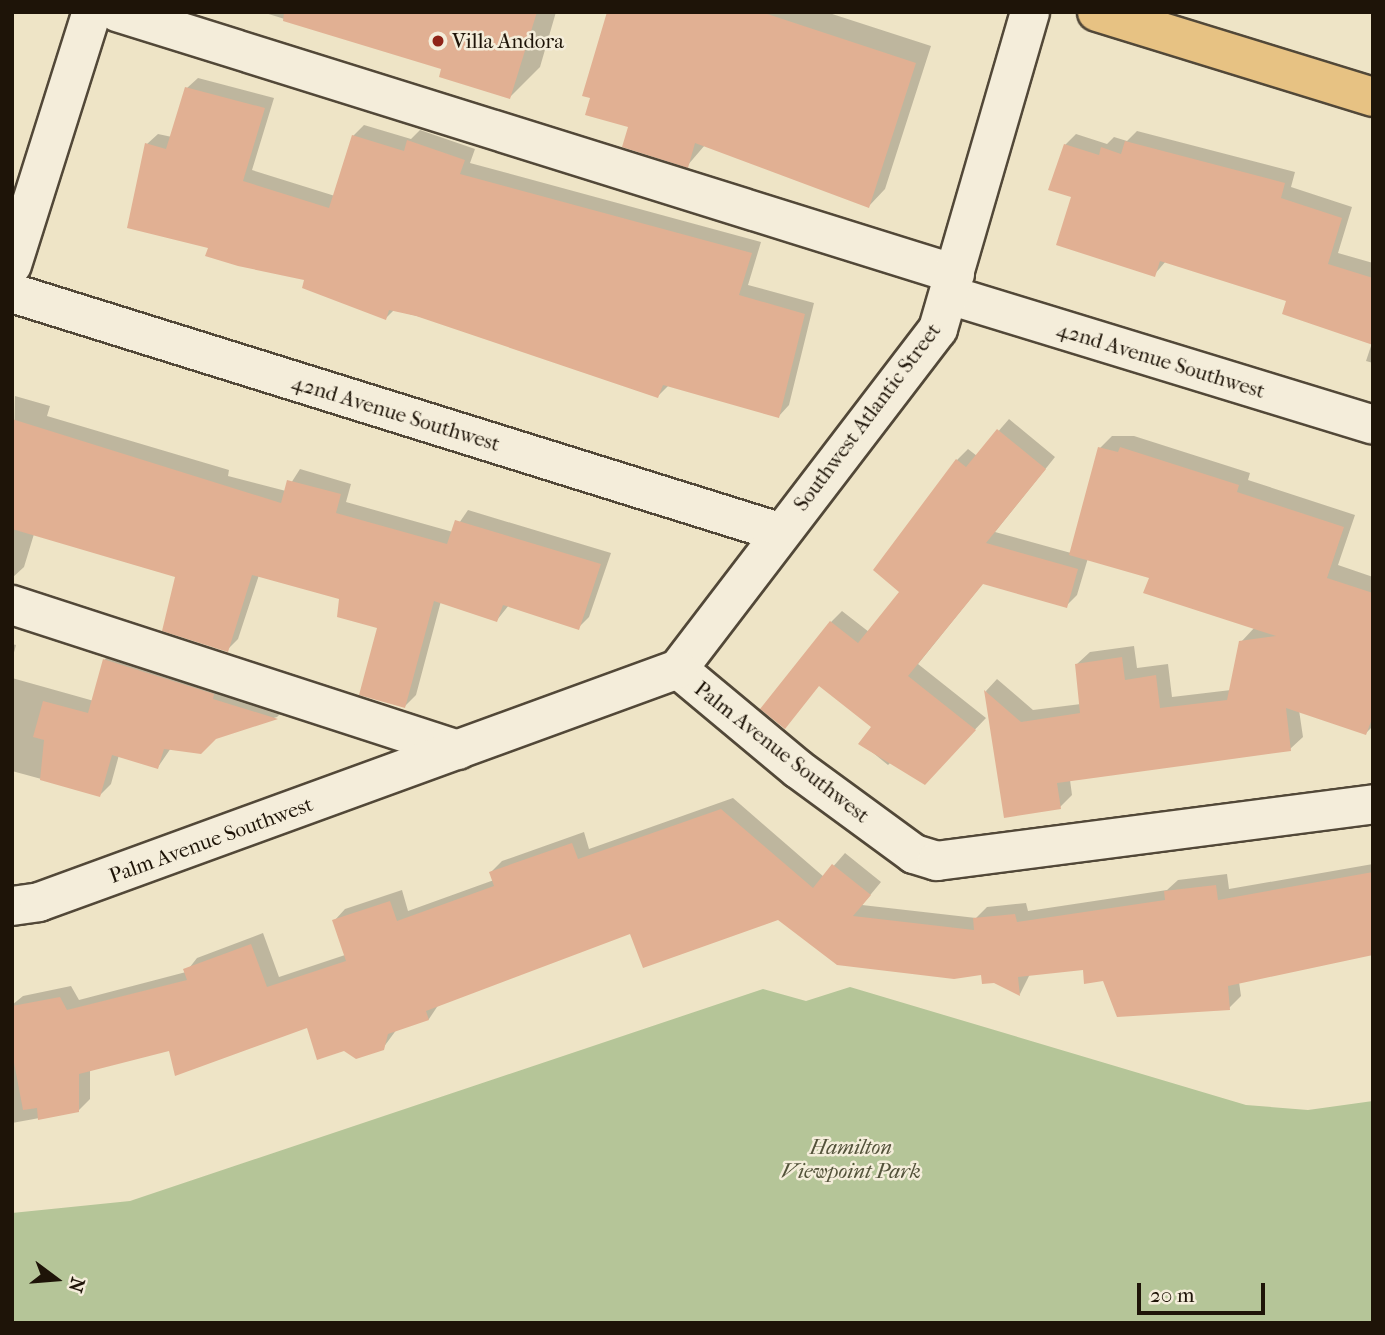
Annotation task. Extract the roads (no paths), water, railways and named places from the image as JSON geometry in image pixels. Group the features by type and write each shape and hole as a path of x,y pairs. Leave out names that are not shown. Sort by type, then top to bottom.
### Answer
{"main road":[{"path":"1097,12 1373,97"}],"street":[{"path":"12,265 92,12"},
{"name":"42nd Avenue Southwest","path":"117,12 952,284 1373,425"},
{"name":"Southwest Atlantic Street","path":"678,669 779,532 933,336 952,284 1030,12"},
{"name":"42nd Avenue Southwest","path":"12,293 779,532"},
{"path":"12,605 458,750"},
{"name":"Palm Avenue Southwest","path":"12,906 39,902 678,669 872,823 914,854 937,861 1373,804"}],"place":[{"name":"Villa Andora","path":"438,41"}],"park label":[{"name":"Hamilton Viewpoint Park","path":"851,1159"}]}
